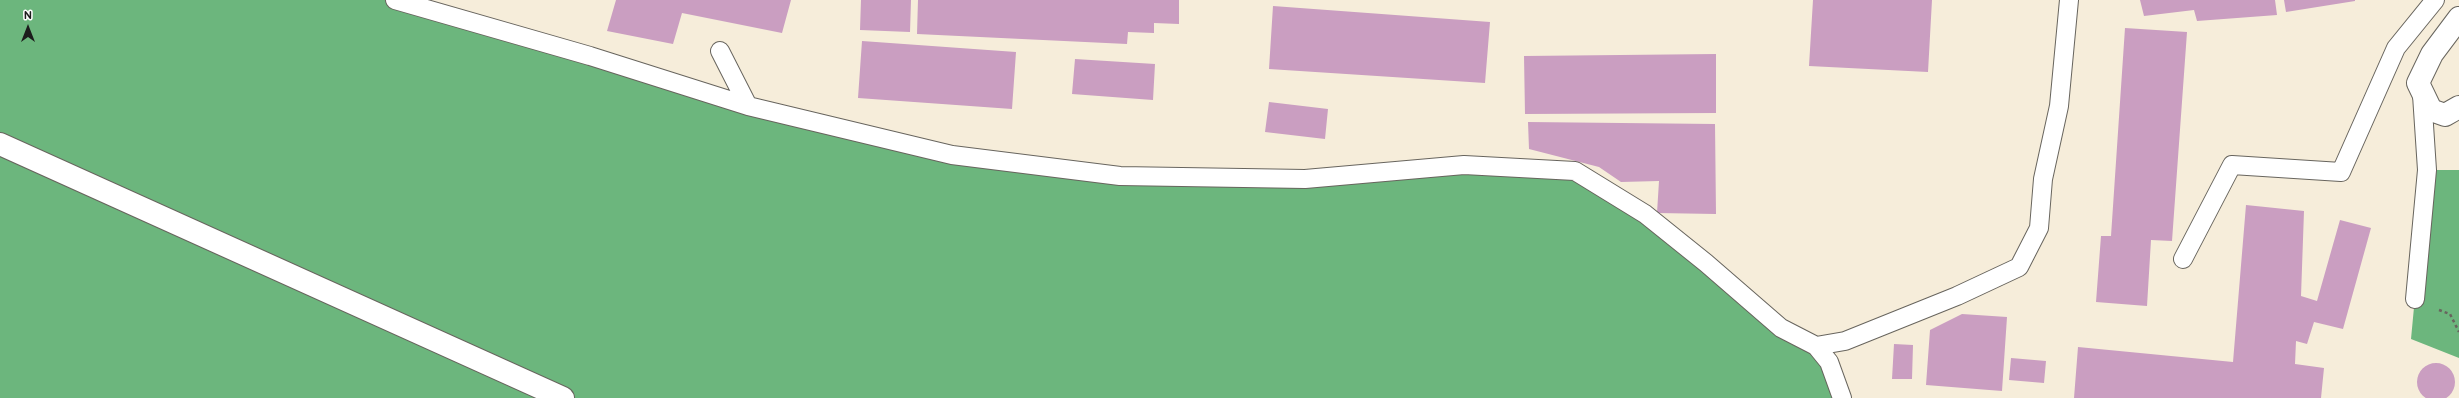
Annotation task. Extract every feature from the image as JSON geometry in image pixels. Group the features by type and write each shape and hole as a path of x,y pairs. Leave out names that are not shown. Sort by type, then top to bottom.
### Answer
{"street":[{"path":"2459,18 2432,54 2418,83 2422,95 2431,110 2445,115 2459,107"},
{"path":"0,144 563,398"}],"lane":[{"path":"395,0 583,54 748,106 952,155 1120,176 1305,179 1464,165 1575,171 1645,214 1706,263 1781,328 1816,346 1830,362 1842,398"},
{"path":"1816,346 1845,341 1957,296 2019,267 2039,228 2043,179 2058,106 2069,0"},
{"path":"2183,259 2232,164 2341,172 2396,48 2435,0"},
{"path":"720,51 748,106"},
{"path":"2415,299 2427,170 2422,95"}],"green space":[{"path":"0,0 395,0 952,155 1120,176 1464,165 1575,171 1816,346 1842,398 0,398"},
{"path":"2427,170 2459,170 2459,358 2411,339"}],"building":[{"path":"616,0 791,0 782,33 682,13 673,44 607,31"},
{"path":"861,0 911,0 910,32 860,30"},
{"path":"918,0 1179,0 1179,24 1154,23 1154,33 1128,32 1127,44 917,34"},
{"path":"1813,0 1932,0 1928,72 1809,66"},
{"path":"2140,0 2275,0 2277,15 2197,21 2194,10 2144,16"},
{"path":"2284,0 2355,0 2355,1 2286,12"},
{"path":"1273,6 1490,22 1485,83 1269,69"},
{"path":"2125,28 2187,32 2172,241 2151,240 2147,306 2096,302 2101,236 2111,236"},
{"path":"862,41 1016,52 1012,109 858,98"},
{"path":"1716,54 1716,113 1525,114 1524,56"},
{"path":"1075,59 1155,64 1153,100 1072,94"},
{"path":"1269,102 1328,109 1325,139 1265,132"},
{"path":"1528,122 1715,124 1716,214 1657,213 1659,181 1621,182 1599,167 1529,149"},
{"path":"2246,205 2304,211 2301,296 2317,301 2340,220 2371,228 2343,329 2314,322 2307,344 2296,341 2295,364 2324,368 2321,398 2074,398 2078,347 2233,362"},
{"path":"1962,314 2007,317 2002,391 1926,385 1930,330"},
{"path":"1894,344 1913,345 1912,379 1892,379"},
{"path":"2011,358 2046,361 2044,383 2009,380"},
{"path":"2432,363 2440,363 2450,368 2454,375 2454,389 2450,396 2440,401 2432,401 2422,396 2420,393 2417,386 2417,378 2422,368 2425,366"}]}
